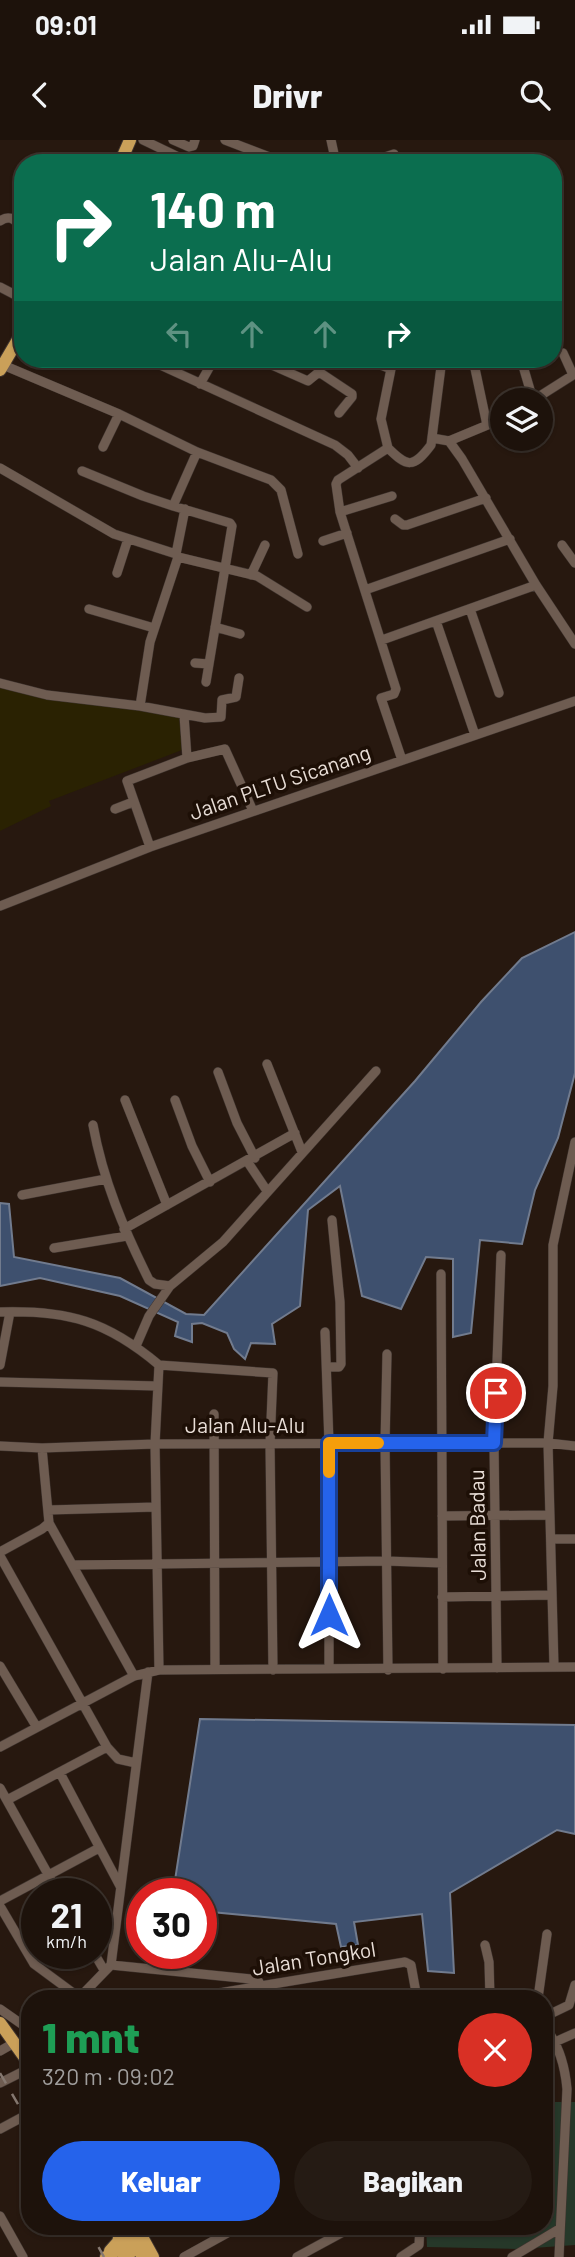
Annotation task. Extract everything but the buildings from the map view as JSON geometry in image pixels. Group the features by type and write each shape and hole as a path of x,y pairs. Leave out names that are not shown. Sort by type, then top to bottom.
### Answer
{"highway":[{"path":"2,368 14,347"},
{"path":"0,2023 21,2053"},
{"path":"106,2257 121,2235"},
{"path":"106,2257 139,2241"},
{"path":"124,2257 139,2241"},
{"path":"139,2241 153,2257"}],"street":[{"path":"143,140 172,154"},
{"path":"173,140 189,147 193,146 195,140"},
{"path":"225,140 262,154"},
{"path":"552,388 573,375 563,353"},
{"path":"2,368 119,414 197,452 271,480 281,490 298,554"},
{"path":"166,368 335,445 348,455 358,468"},
{"path":"200,384 209,368"},
{"path":"278,368 308,381 319,372 341,386 353,396 339,413"},
{"path":"391,369 381,419 388,448 401,461 412,463 431,445 441,368"},
{"path":"475,368 487,425"},
{"path":"523,368 529,388"},
{"path":"103,447 119,414"},
{"path":"432,438 449,441 490,424"},
{"path":"449,441 575,644"},
{"path":"388,448 337,482 340,512 396,689 394,694 382,696 382,703 401,760"},
{"path":"173,506 197,452"},
{"path":"0,468 114,534 177,555 262,578 307,607"},
{"path":"82,471 143,496 232,524 206,682"},
{"path":"340,512 392,496"},
{"path":"395,519 407,525 486,498"},
{"path":"140,705 147,653 177,555 185,509"},
{"path":"323,541 346,533"},
{"path":"117,573 128,539"},
{"path":"365,590 510,539"},
{"path":"251,575 265,545"},
{"path":"562,545 575,563"},
{"path":"382,640 536,585"},
{"path":"89,609 154,628"},
{"path":"470,609 499,693"},
{"path":"436,621 475,735"},
{"path":"215,626 240,634"},
{"path":"195,663 209,664"},
{"path":"0,683 47,695 140,705 205,718 221,717 222,699 236,697 239,678"},
{"name":"Jalan PLTU Sicanang","path":"0,906 150,847 575,701"},
{"path":"184,715 187,758"},
{"path":"150,847 127,784 130,779 187,758 225,749 253,811"},
{"path":"115,809 134,803"},
{"path":"267,1064 302,1152"},
{"path":"136,1346 149,1316 167,1289 223,1242 376,1071"},
{"path":"218,1072 251,1160 267,1191"},
{"path":"125,1100 167,1205"},
{"path":"175,1100 192,1146 210,1182"},
{"path":"93,1125 106,1179 126,1233 149,1280 167,1289"},
{"path":"54,1248 126,1233 167,1205 295,1133"},
{"path":"554,1667 548,1443 553,1386 553,1245 575,1142"},
{"path":"22,1195 106,1179"},
{"path":"327,1367 338,1367 341,1364 340,1302 332,1220"},
{"name":"Jalan Badau","path":"497,1668 494,1443 501,1255"},
{"path":"441,1274 443,1670"},
{"path":"0,1364 5,1312 69,1315 86,1320 113,1331 159,1365 274,1373 270,1444 273,1670"},
{"path":"325,1332 329,1443 329,1668"},
{"path":"387,1354 385,1443 388,1670"},
{"path":"112,1940 136,1763 154,1671 157,1564 155,1444 159,1365"},
{"path":"0,1382 157,1386"},
{"path":"214,1415 215,1668"},
{"name":"Jalan Alu-Alu","path":"0,1446 41,1448 155,1444 548,1443 575,1446"},
{"path":"41,1448 49,1523 134,1676"},
{"path":"48,1510 156,1507"},
{"path":"442,1516 550,1515"},
{"path":"49,1523 0,1554 107,1748 118,1759 136,1763"},
{"path":"551,1539 575,1539"},
{"path":"73,1565 386,1561 442,1563"},
{"path":"442,1597 552,1595"},
{"path":"0,1666 36,1726"},
{"path":"0,1747 134,1676 154,1671 215,1668 443,1670 575,1667"},
{"path":"7,1801 107,1748"},
{"path":"61,1773 120,1886"},
{"path":"0,1788 49,1878"},
{"path":"69,1990 34,1964 0,1903 47,1874 99,1848"},
{"path":"539,1990 547,1934"},
{"path":"485,1945 491,1990"},
{"name":"Jalan Tongkol","path":"233,1990 407,1962 411,1965 416,1990"},
{"path":"112,1967 251,1979 258,1981 262,1990"},
{"path":"87,1990 106,1969"},
{"path":"553,2013 569,2005 575,1985"},
{"path":"0,2010 21,2024"},
{"path":"555,2042 575,2033"},
{"path":"553,2039 571,2088 559,2257"},
{"path":"0,2052 14,2043"},
{"path":"0,2083 21,2071"},
{"path":"0,2129 21,2118"},
{"path":"0,2216 23,2257"},
{"path":"553,2233 559,2229"},
{"path":"184,2257 224,2235"},
{"path":"297,2257 337,2235"},
{"path":"401,2257 419,2245 420,2235"},
{"path":"512,2257 549,2235"}],"green space":[{"path":"553,2102 575,2102 575,2245 519,2249 427,2247 426,2235 553,2235"}],"sand":[{"path":"0,686 179,715 182,750 49,801 51,806 0,831"}],"water":[{"path":"575,932 575,1073 558,1138 535,1190 522,1244 480,1240 471,1333 453,1337 453,1259 426,1257 401,1309 362,1296 340,1186 308,1210 300,1306 272,1324 275,1344 251,1343 245,1359 234,1349 227,1333 202,1323 192,1324 192,1342 175,1336 178,1322 120,1296 40,1278 0,1286 0,1203 9,1204 14,1257 120,1278 186,1314 204,1315 522,958"},
{"path":"200,1719 575,1725 575,1834 557,1830 450,1893 454,1973 428,1971 422,1914 354,1922 358,1945 341,1947 336,1924 217,1913 217,1878 175,1878"}],"railway":[{"path":"0,2073 21,2109"},
{"path":"92,2235 104,2257"}],"slow traffic":[{"path":"329,1472 329,1443 378,1443"}],"route":[{"path":"329,1615 329,1443 494,1443 496,1393"}]}
